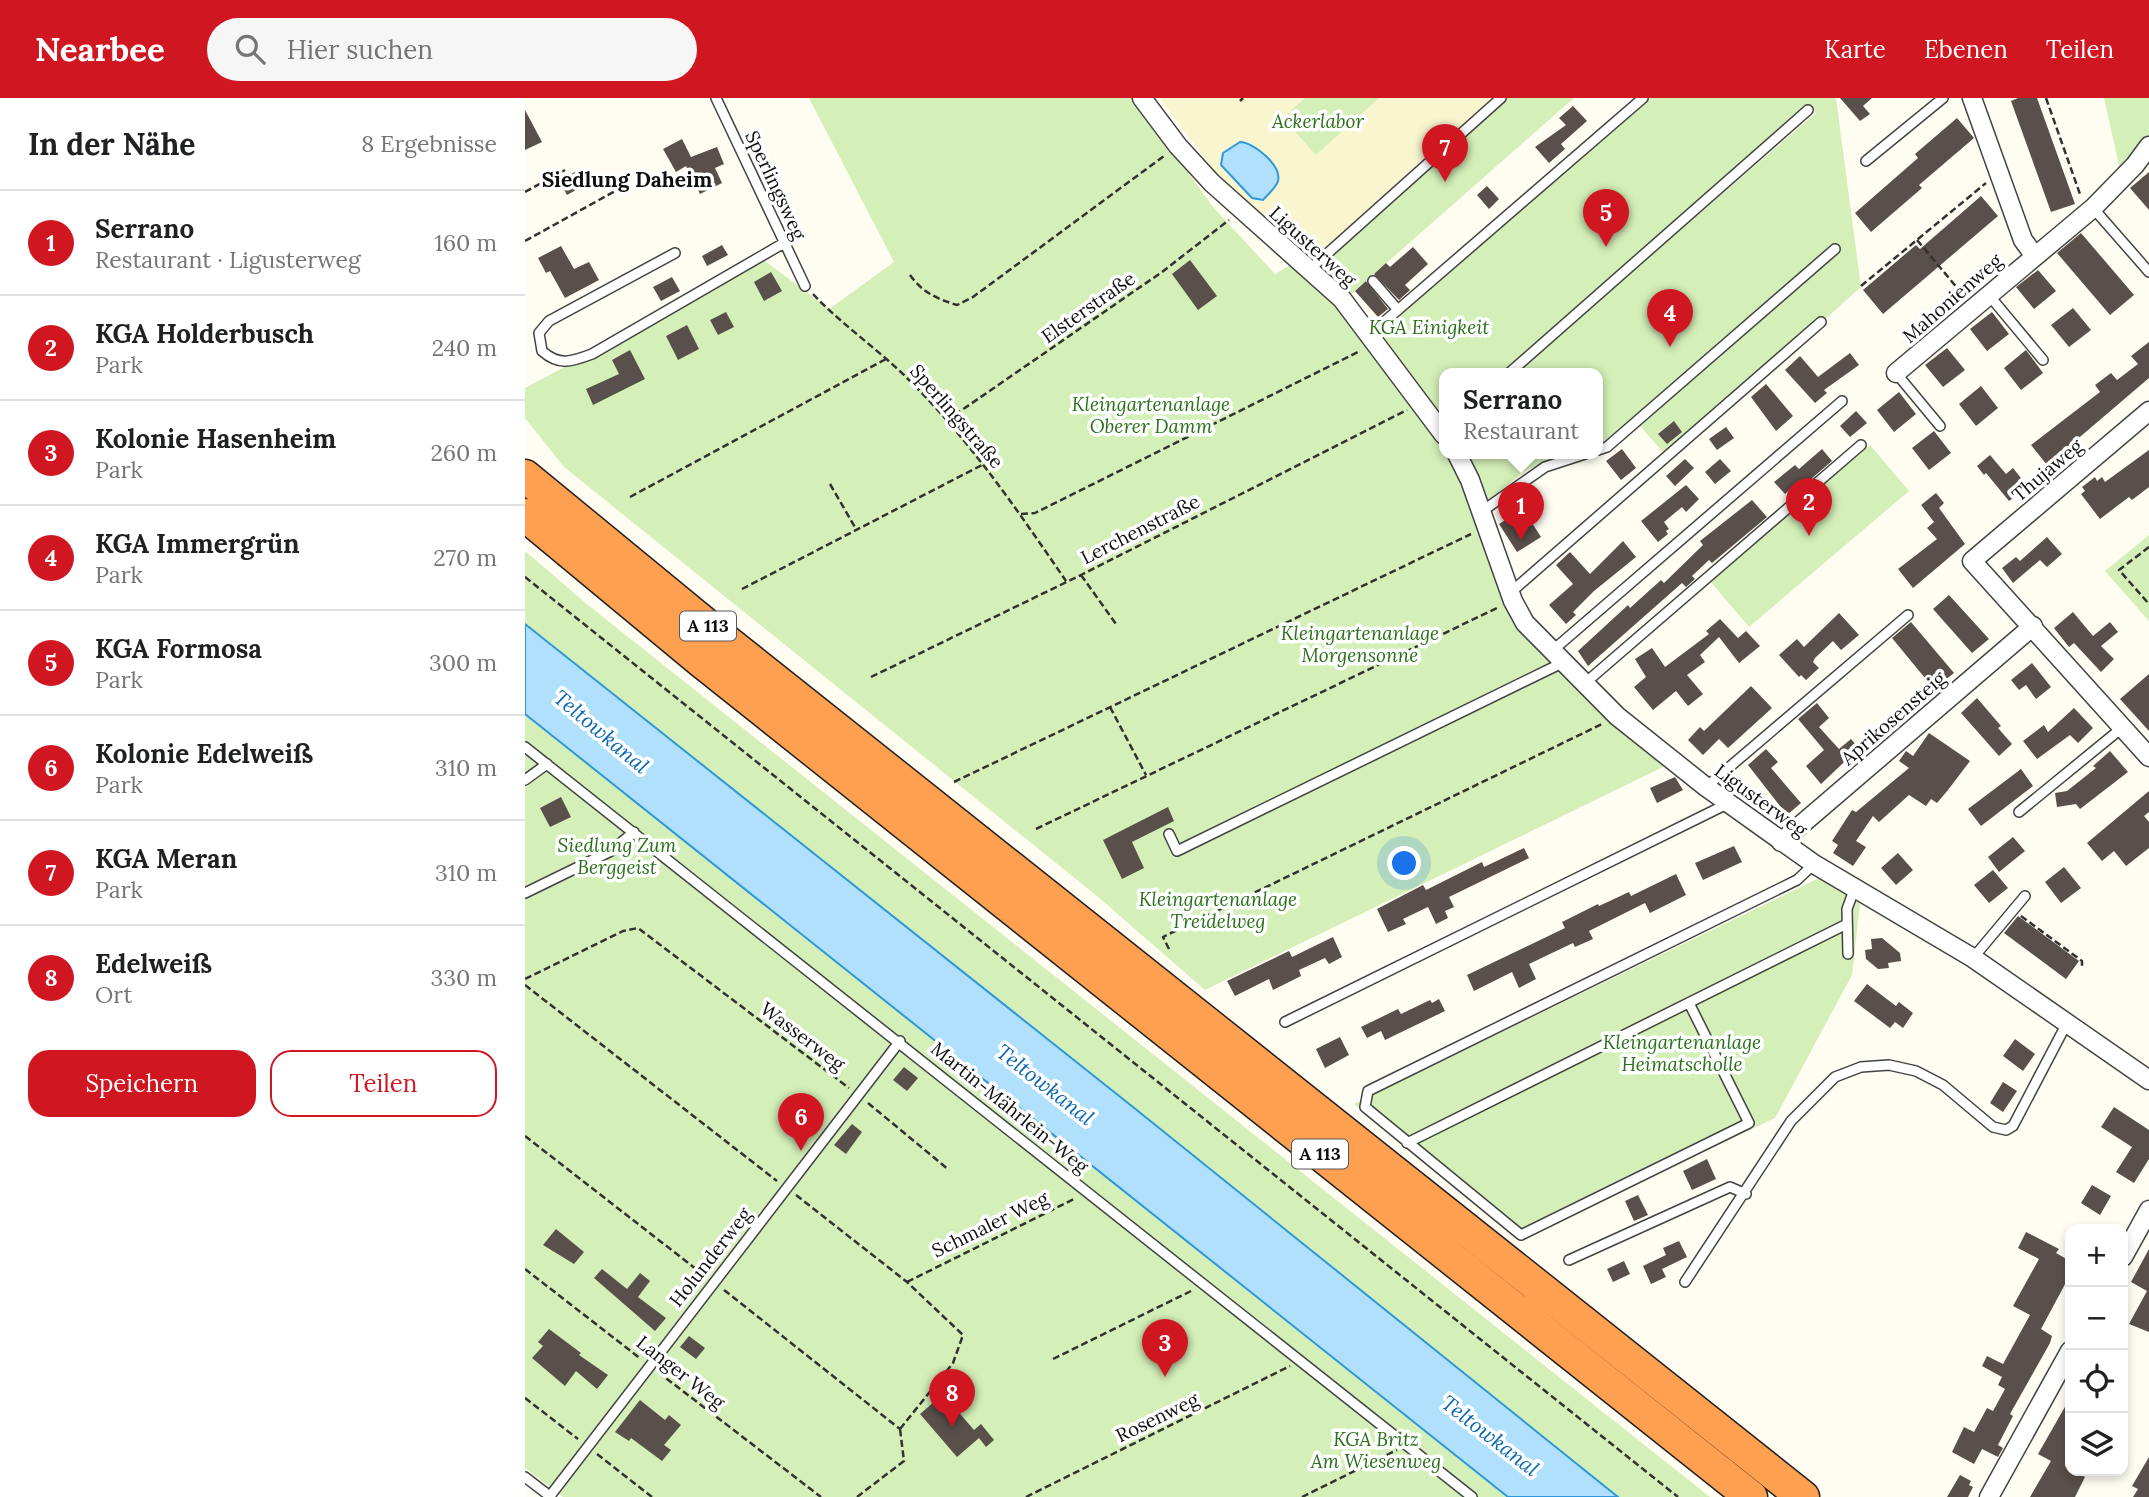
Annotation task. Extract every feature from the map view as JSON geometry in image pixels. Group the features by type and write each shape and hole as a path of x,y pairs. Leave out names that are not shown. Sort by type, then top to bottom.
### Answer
{"highway":[{"name":"A 113","path":"525,477 731,645 1803,1497"},
{"name":"A 113","path":"525,515 906,825 1742,1490"}],"street":[{"name":"Ligusterweg","path":"1142,98 1178,146 1241,210 1342,299 1439,427"},
{"path":"1972,98 2023,240 2034,255"},
{"name":"Mahonienweg","path":"1896,373 2090,210 2135,165 2149,146"},
{"name":"Thujaweg","path":"2032,626 1972,561 2149,411"},
{"name":"Ligusterweg","path":"1460,459 1470,480 1482,521 1511,597 1529,629 1617,716 1781,842 1854,890 1973,958 2149,1080"},
{"path":"2032,626 2149,758"},
{"name":"Aprikosensteig","path":"1781,842 2032,626"},
{"path":"2128,1248 2149,1210"},
{"path":"1989,1497 2065,1360"}],"lane":[{"name":"Sperlingsweg","path":"716,98 805,286"},
{"path":"1310,269 1501,98"},
{"path":"1373,338 1398,310 1643,98"},
{"path":"1866,161 1943,98"},
{"path":"1515,368 1808,110"},
{"path":"2090,210 2149,272"},
{"path":"675,253 549,321 539,333 542,351 552,360 568,363 591,354 784,243"},
{"path":"1603,448 1835,249"},
{"path":"1373,281 1398,310"},
{"path":"1988,294 2043,360"},
{"path":"1511,597 1821,322"},
{"path":"1896,373 1940,426"},
{"path":"1169,834 1177,851 1556,658 1842,401"},
{"path":"1584,684 1861,445"},
{"path":"1482,521 1545,467 1570,459"},
{"path":"1706,787 1908,615"},
{"path":"2019,812 2123,727"},
{"name":"Martin-Mährlein-Weg","path":"525,747 900,1041 1472,1497"},
{"path":"525,780 547,764"},
{"path":"1285,1022 1728,803"},
{"path":"525,893 611,851 634,832"},
{"path":"1690,1005 1749,1123 1521,1235 1364,1107 1368,1091 1797,880 1814,864"},
{"path":"1848,954 1847,909 1854,890"},
{"path":"1973,958 2025,896"},
{"path":"1407,1143 1690,1005 1847,924"},
{"path":"1685,1282 1746,1194 1791,1121 1835,1077 1861,1067 1889,1065 1916,1071 1943,1085 1993,1127 2006,1130 2013,1126 2067,1023"},
{"name":"Holunderweg","path":"550,1497 900,1041"},
{"path":"1569,1260 1730,1187 1746,1194"},
{"path":"525,1477 550,1497"}],"path":[{"path":"2046,98 2090,210"},
{"path":"910,275 918,285 937,299 957,305 1006,273 1178,146"},
{"path":"525,192 565,170"},
{"path":"1861,286 2000,172"},
{"path":"525,241 617,190"},
{"name":"Elsterstraße","path":"946,421 1162,272 1241,210"},
{"path":"1917,240 1973,307"},
{"name":"Sperlingstraße","path":"805,286 838,320 886,359 946,421 1021,514 1067,582"},
{"path":"1021,514 1035,513 1373,338"},
{"path":"630,497 886,359"},
{"name":"Lerchenstraße","path":"871,677 1067,582 1420,403"},
{"path":"742,589 983,464"},
{"path":"830,484 856,530"},
{"path":"954,782 1482,521"},
{"path":"2149,547 2119,570 2149,604"},
{"path":"1081,575 1117,624"},
{"path":"525,577 1678,1497"},
{"path":"1037,829 1511,597"},
{"path":"1110,707 1147,776"},
{"path":"1168,949 1163,937 1617,716"},
{"path":"2013,910 2082,961 2083,966"},
{"name":"Wasserweg","path":"525,979 623,931 638,928 858,1095 949,1170"},
{"name":"Schmaler Weg","path":"907,1282 1077,1197 1085,1189"},
{"name":"Langer Weg","path":"525,1269 821,1497"},
{"path":"1053,1359 1196,1289 1201,1282"},
{"name":"Rosenweg","path":"1026,1497 1292,1366 1297,1359"},
{"path":"857,1497 904,1461 900,1429"},
{"path":"1302,1497 1397,1450 1403,1443"}],"green space":[{"path":"809,98 1133,98 1214,208 1275,274 1291,265 1341,310 1439,444 1439,459 1449,459 1457,472 1513,623 1602,715 1667,765 1205,990 1097,896 564,467 525,418 525,388 765,261 829,309 894,262"},
{"path":"1160,98 1496,98 1313,262 1257,217 1214,171"},
{"name":"Ackerlabor","path":"1305,98 1379,98 1316,155 1283,118"},
{"path":"1505,98 1574,98 1349,296 1318,266"},
{"name":"KGA Einigkeit","path":"1650,98 1836,98 1861,287 1669,459 1634,419 1614,437 1603,442 1603,368 1521,368 1816,113 1810,104 1509,368 1439,368 1439,413 1379,333"},
{"path":"2104,98 2149,98 2149,136 2120,170"},
{"path":"1870,445 1909,491 1749,627 1710,581"},
{"path":"1468,459 1552,459 1526,470 1484,504"},
{"path":"2149,535 2149,621 2105,571"},
{"path":"525,551 588,605 1710,1497 1618,1497 1553,1447 1133,1107 525,624"},
{"path":"525,714 1508,1497 563,1497 525,1468"},
{"name":"Kleingartenanlage Heimatscholle","path":"1821,877 1860,904 1852,975 1775,1118 1522,1238 1354,1104"}],"water":[{"path":"1240,142 1259,150 1276,168 1278,181 1263,200 1252,198 1221,165 1223,153"},
{"name":"Teltowkanal","path":"525,624 1618,1497 1508,1497 525,714"}],"building":[{"path":"1840,98 1872,98 1863,106 1870,114 1860,121"},
{"path":"2018,98 2037,98 2075,204 2051,212 2011,101"},
{"path":"1573,106 1587,121 1561,144 1565,149 1549,163 1535,147 1566,125 1559,118"},
{"path":"525,110 542,142 525,150"},
{"path":"1957,118 1974,138 1919,185 1922,188 1871,232 1855,213 1918,158 1915,154"},
{"path":"682,139 691,157 717,147 724,164 715,168 722,183 700,194 686,166 676,172 663,149"},
{"path":"577,171 585,185 567,195 559,180"},
{"path":"2149,172 2149,210 2130,188"},
{"path":"1487,186 1499,199 1489,209 1477,195"},
{"path":"1981,196 1998,216 1883,314 1863,290 1916,245 1920,249"},
{"path":"2081,233 2134,295 2110,315 2057,253"},
{"path":"722,245 728,255 707,266 702,256"},
{"path":"561,246 574,269 589,262 599,280 565,298 550,271 546,273 538,258"},
{"path":"1413,247 1428,264 1405,285 1410,290 1399,300 1374,274 1386,263 1390,267"},
{"path":"1190,260 1217,296 1198,310 1172,274"},
{"path":"2038,270 2056,291 2034,309 2016,287"},
{"path":"771,272 782,291 764,301 754,282"},
{"path":"672,277 680,291 661,301 653,287"},
{"path":"1366,281 1388,309 1378,317 1355,291"},
{"path":"2073,308 2091,330 2069,347 2051,325"},
{"path":"726,312 734,327 718,335 710,320"},
{"path":"1992,312 2009,334 1987,351 1970,329"},
{"path":"687,325 699,349 678,360 666,336"},
{"path":"2149,342 2149,378 2047,465 2031,445 2100,392 2095,385 2111,373 2117,380 2138,364 2131,356"},
{"path":"1947,348 1965,370 1943,387 1925,365"},
{"path":"630,350 645,379 593,405 586,389 619,374 612,360"},
{"path":"2026,350 2043,373 2021,390 2004,368"},
{"path":"1850,353 1859,365 1824,390 1827,393 1815,403 1785,370 1800,356 1818,377"},
{"path":"1766,384 1793,416 1776,431 1751,397"},
{"path":"1981,386 1998,408 1976,426 1959,404"},
{"path":"1899,392 1916,414 1894,432 1877,410"},
{"path":"1856,411 1867,423 1850,437 1840,426"},
{"path":"1674,421 1682,432 1667,444 1658,434"},
{"path":"1726,427 1734,438 1717,450 1709,439"},
{"path":"1934,431 1951,453 1929,470 1912,448"},
{"path":"1622,449 1636,468 1621,480 1606,461"},
{"path":"1822,449 1832,461 1804,485 1800,480 1785,494 1774,482 1795,465 1799,469"},
{"path":"2149,450 2149,487 2132,500 2129,497 2100,519 2081,494 2085,491 2082,487 2095,477 2097,481 2102,477 2105,482"},
{"path":"1990,455 2006,474 2013,468 2028,487 2009,501 1977,466"},
{"path":"1685,459 1694,468 1675,486 1666,476"},
{"path":"1720,459 1731,471 1715,484 1705,472"},
{"path":"1686,485 1699,499 1686,512 1682,507 1664,522 1669,529 1666,531 1668,534 1658,542 1641,521"},
{"path":"1936,493 1944,503 1939,508 1965,544 1913,588 1898,569 1937,539 1927,528 1934,522 1921,505"},
{"path":"1752,500 1767,517 1712,563 1709,560 1692,576 1695,579 1686,587 1682,583 1588,666 1578,651 1628,605 1630,608 1661,580 1664,583 1703,545 1700,541"},
{"path":"1523,509 1541,537 1517,552 1499,524"},
{"path":"2047,537 2062,554 2047,567 2040,560 2013,583 2002,568 2016,557 2020,561"},
{"path":"1623,541 1636,557 1594,591 1573,612 1576,615 1566,624 1549,605 1573,584 1556,565 1570,552 1590,574"},
{"path":"1949,595 1989,639 1972,653 1933,609"},
{"path":"2073,612 2093,636 2110,622 2118,632 2101,646 2114,659 2101,672 2074,643 2069,647 2054,628"},
{"path":"1839,613 1859,635 1841,650 1833,641 1815,658 1813,662 1819,668 1806,680 1801,675 1799,677 1779,655 1797,639 1804,647"},
{"path":"1720,619 1738,638 1746,631 1760,646 1739,663 1719,637 1700,655 1705,662 1687,675 1703,694 1688,706 1676,691 1653,710 1634,687 1646,677 1635,659 1652,648 1665,667 1709,634 1706,631"},
{"path":"1911,622 1954,673 1934,689 1892,638"},
{"path":"2032,663 2051,687 2036,699 2026,685 2019,690 2011,680"},
{"path":"2149,674 2149,731 2120,699"},
{"path":"1751,686 1772,708 1728,748 1719,739 1703,755 1688,740 1700,727 1704,731"},
{"path":"1977,698 2001,726 1998,728 2012,744 1999,756 1961,713"},
{"path":"1817,703 1829,718 1819,727 1839,749 1851,739 1859,748 1821,784 1806,766 1824,750 1798,719"},
{"path":"2074,708 2093,728 2078,743 2070,735 2037,759 2023,741 2044,725 2048,732"},
{"path":"1929,733 1970,761 1948,790 1937,803 1931,799 1926,806 1909,795 1879,822 1873,816 1856,841 1866,847 1853,866 1833,853 1838,845 1832,841 1852,810 1856,812 1909,768 1899,761 1906,751 1913,756"},
{"path":"1766,749 1778,762 1771,768 1801,803 1787,815 1748,765"},
{"path":"2110,751 2128,772 2080,809 2076,804 2057,807 2055,793 2067,791 2096,768 2093,766"},
{"path":"2021,769 2033,786 1981,826 1968,809"},
{"path":"1675,777 1683,790 1657,803 1650,788"},
{"path":"2149,791 2149,812 2144,816 2149,822 2149,848 2126,866 2114,851 2102,861 2087,843"},
{"path":"561,797 571,817 550,827 540,808"},
{"path":"1168,807 1174,821 1132,842 1144,868 1122,879 1103,840"},
{"path":"2013,837 2025,851 1999,872 1988,857"},
{"path":"1734,846 1742,862 1703,880 1695,863"},
{"path":"1524,848 1529,858 1449,897 1454,907 1445,911 1448,918 1436,924 1428,907 1403,919 1406,924 1388,932 1377,909 1423,885 1426,890 1482,862 1484,867"},
{"path":"1898,853 1913,870 1896,885 1881,868"},
{"path":"2064,867 2081,888 2061,903 2045,882"},
{"path":"1993,870 2008,888 1989,903 1974,885"},
{"path":"1676,874 1686,895 1650,913 1645,903 1589,931 1593,939 1575,947 1573,943 1529,964 1536,979 1519,988 1512,972 1474,991 1467,975 1565,928 1562,922 1598,904 1599,906 1629,892 1631,896"},
{"path":"2018,916 2079,961 2066,979 2004,933"},
{"path":"1333,937 1342,957 1329,964 1325,958 1299,970 1301,976 1273,990 1269,979 1235,996 1227,981 1289,951 1292,957"},
{"path":"1882,938 1900,953 1901,961 1888,963 1889,968 1878,969 1866,959 1865,950 1872,949 1871,939"},
{"path":"1867,984 1896,1006 1899,1002 1913,1013 1903,1028 1895,1022 1890,1028 1854,1001"},
{"path":"1439,999 1445,1011 1385,1040 1381,1031 1367,1038 1361,1027 1398,1009 1401,1014 1430,1000 1432,1003"},
{"path":"1340,1037 1349,1055 1325,1068 1316,1049"},
{"path":"2015,1039 2035,1054 2023,1071 2003,1056"},
{"path":"904,1067 918,1078 907,1091 893,1080"},
{"path":"2003,1082 2017,1091 2003,1112 1990,1103"},
{"path":"2114,1107 2149,1130 2149,1159 2134,1183 2116,1172 2132,1147 2101,1127"},
{"path":"852,1124 862,1132 846,1154 834,1145"},
{"path":"1707,1159 1716,1179 1692,1190 1683,1171"},
{"path":"2092,1185 2111,1196 2100,1215 2081,1203"},
{"path":"1638,1195 1648,1215 1634,1221 1625,1201"},
{"path":"556,1229 584,1252 574,1264 543,1245"},
{"path":"2026,1232 2059,1249 2056,1253 2065,1258 2065,1284 2041,1329 2052,1336 2050,1343 2010,1414 2013,1416 1998,1445 2003,1448 1998,1457 1982,1449 1974,1464 1952,1452 1964,1427 1974,1432 1987,1408 1993,1411 2005,1389 1998,1385 2002,1377 1982,1366 1987,1356 2003,1364 2030,1315 2013,1306 2039,1259 2018,1248"},
{"path":"1679,1241 1687,1257 1662,1269 1666,1277 1651,1284 1643,1266 1666,1255 1663,1248"},
{"path":"2149,1249 2149,1332 2129,1324 2147,1291 2131,1282"},
{"path":"1624,1261 1630,1274 1613,1282 1607,1269"},
{"path":"602,1269 627,1289 640,1273 650,1281 638,1297 666,1318 655,1331 594,1278"},
{"path":"549,1329 608,1375 597,1389 576,1371 565,1386 532,1358 543,1346 538,1342"},
{"path":"689,1336 705,1348 696,1359 680,1347"},
{"path":"943,1394 974,1430 981,1424 994,1440 986,1447 979,1438 957,1457 920,1414"},
{"path":"640,1400 665,1420 669,1415 681,1425 664,1445 671,1450 662,1461 631,1438 629,1441 615,1432"},
{"path":"2065,1407 2065,1476 2085,1477 2075,1497 2030,1497 2051,1461 2038,1454"},
{"path":"2149,1457 2149,1497 2133,1497 2138,1489 2132,1486"},
{"path":"1960,1475 1971,1481 1969,1485 1973,1487 1968,1497 1947,1497"}],"place":[{"name":"KGA Meran","path":"1445,182"},
{"name":"KGA Formosa","path":"1606,247"},
{"name":"KGA Immergrün","path":"1670,347"},
{"name":"KGA Holderbusch","path":"1809,536"},
{"name":"Serrano","path":"1521,540"},
{"name":"Kolonie Edelweiß","path":"801,1151"},
{"name":"Kolonie Hasenheim","path":"1165,1377"},
{"name":"Edelweiß","path":"952,1427"}],"district":[{"name":"Siedlung Daheim","path":"627,180"}],"park label":[{"name":"Kleingartenanlage Oberer Damm","path":"1151,415"},
{"name":"Kleingartenanlage Morgensonne","path":"1360,644"},
{"name":"Siedlung Zum Berggeist","path":"617,856"},
{"name":"Kleingartenanlage Treidelweg","path":"1218,910"},
{"name":"KGA Britz Am Wiesenweg","path":"1376,1450"}]}
